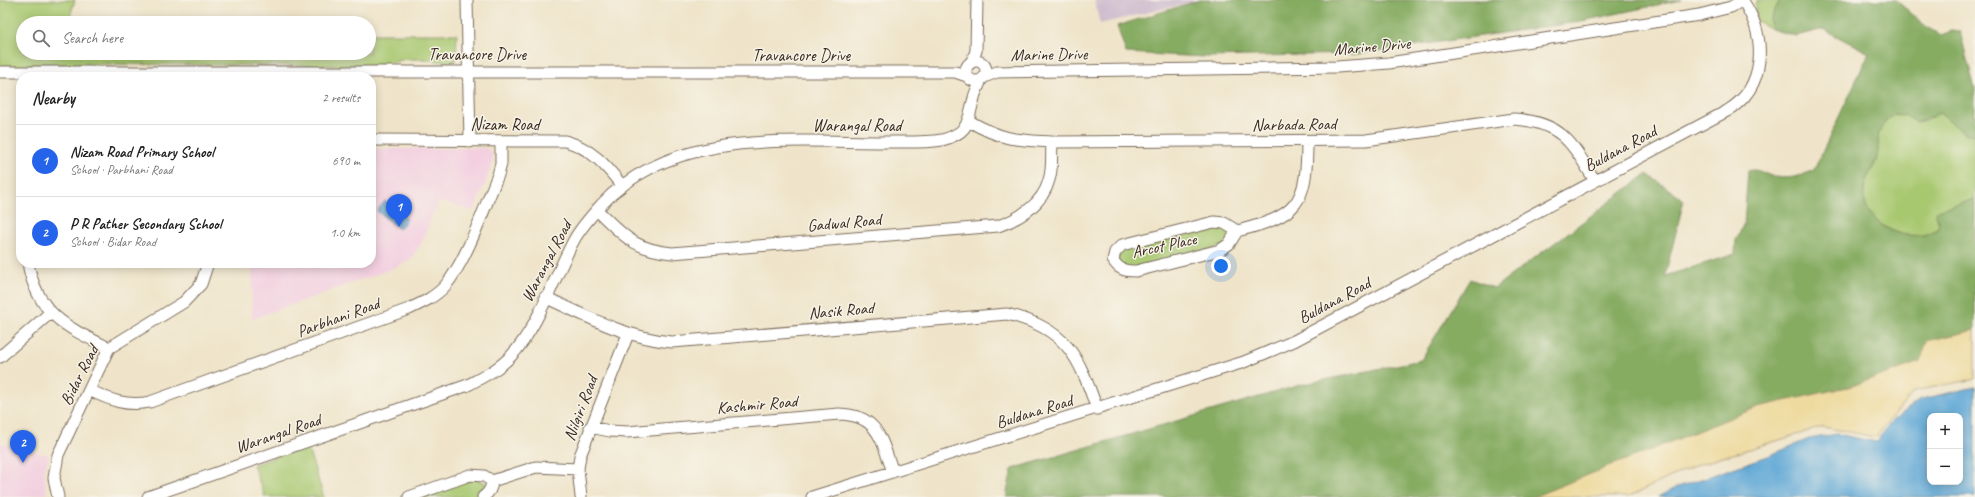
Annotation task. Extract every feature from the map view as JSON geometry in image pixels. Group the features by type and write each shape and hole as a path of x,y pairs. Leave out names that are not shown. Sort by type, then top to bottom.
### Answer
{"street":[{"path":"467,0 470,142"},
{"path":"969,121 974,97 976,71 977,0"},
{"name":"Marine Drive","path":"976,71 997,72 1337,67 1389,63 1699,15 1725,9 1743,0"},
{"name":"Buldana Road","path":"812,497 1244,362 1294,341 1727,111 1742,99 1757,75 1759,63 1756,32 1743,0"},
{"name":"Travancore Drive","path":"0,72 976,71"},
{"name":"Narbada Road","path":"969,121 996,136 1010,139 1052,142 1307,142 1366,140 1514,119 1530,120 1548,125 1561,134 1574,147 1595,181"},
{"name":"Warangal Road","path":"148,497 468,385 499,367 511,356 530,330 575,238 597,210 622,186 664,162 702,150 718,147 772,142 930,142 953,137 961,132 969,121"},
{"name":"Nizam Road","path":"376,140 470,142 565,141 579,145 601,160 622,186"},
{"name":"Parbhani Road","path":"89,390 107,399 129,405 150,402 409,310 424,302 445,286 462,258 498,175 501,164 501,141"},
{"name":"Gadwal Road","path":"597,210 623,235 636,245 653,251 672,253 998,226 1023,215 1041,196 1049,180 1052,142"},
{"path":"1238,231 1269,223 1281,218 1296,202 1302,194 1305,183 1307,142"},
{"name":"Arcot Place","path":"1214,222 1224,223 1238,231 1229,244 1220,250 1136,271 1124,270 1117,267 1113,260 1115,252 1122,245 1214,222"},
{"path":"29,268 31,282 50,313 76,332 109,348"},
{"name":"Bidar Road","path":"58,497 54,478 58,455 109,348 184,302 201,284 206,268"},
{"name":"Nasik Road","path":"545,298 628,334 659,341 684,341 1007,314 1028,319 1042,325 1068,346 1081,364 1097,409"},
{"path":"0,357 50,313"},
{"name":"Nilgiri Road","path":"581,497 578,469 580,456 590,427 628,334"},
{"name":"Kashmir Road","path":"590,427 610,431 627,432 839,414 852,415 862,418 877,430 892,472"},
{"path":"409,497 470,475 484,476 492,481 536,467 578,469"},
{"path":"483,497 489,492 492,486 492,481"}],"shaded area":[{"path":"1094,0 1200,0 1100,24"},
{"path":"486,148 492,153 493,163 474,211 438,201 422,242 411,259 394,268 252,319 252,268 376,268 376,149"},
{"path":"0,443 49,455 44,472 47,493 27,497 0,497"}],"green space":[{"path":"0,0 75,0 70,16 16,16 16,60 376,60 376,34 457,34 456,60 451,63 424,59 405,59 380,66 105,64 0,66"},
{"path":"1200,0 1681,0 1577,22 1357,54 1205,57 1126,53 1117,26"},
{"path":"1757,0 1780,0 1770,20 1771,29 1757,21 1755,5"},
{"path":"1780,0 1896,0 1928,28 1941,35 1952,31 1960,32 1975,89 1975,135 1965,133 1960,130 1940,113 1917,123 1905,115 1894,114 1887,120 1880,130 1877,157 1865,184 1864,199 1874,218 1882,225 1901,234 1923,235 1937,230 1939,224 1936,215 1937,210 1975,199 1975,330 1927,341 1921,362 1852,386 1758,407 1533,497 1006,497 1012,469 1300,385 1421,360 1470,279 1494,288 1647,174 1684,200 1665,276 1735,254 1736,240 1744,224 1748,171 1757,170 1771,176 1788,178 1814,170 1869,53 1823,29 1796,36 1771,29 1770,20"},
{"path":"1937,113 1947,117 1963,132 1975,135 1975,199 1937,210 1936,215 1939,224 1937,230 1923,235 1901,234 1882,225 1874,218 1864,199 1865,184 1877,157 1880,130 1887,120 1894,114 1905,115 1917,123 1926,121"},
{"path":"1213,225 1224,226 1231,235 1223,246 1139,268 1121,268 1116,253 1118,250"},
{"path":"307,446 324,497 265,497 253,465"},
{"path":"475,478 487,484 484,494 476,497 416,497"}],"sand":[{"path":"1975,330 1975,379 1914,391 1876,437 1823,427 1696,465 1628,497 1533,497 1758,407 1852,386 1920,362 1927,341"}],"water":[{"path":"385,201 407,219 399,229 377,211"},
{"path":"1975,387 1975,497 1658,497 1675,488 1768,456 1809,439 1837,434 1876,442 1893,420 1921,399"}],"place":[{"name":"Nizam Road Primary School","path":"399,227"},
{"name":"P R Pather Secondary School","path":"23,463"}]}
